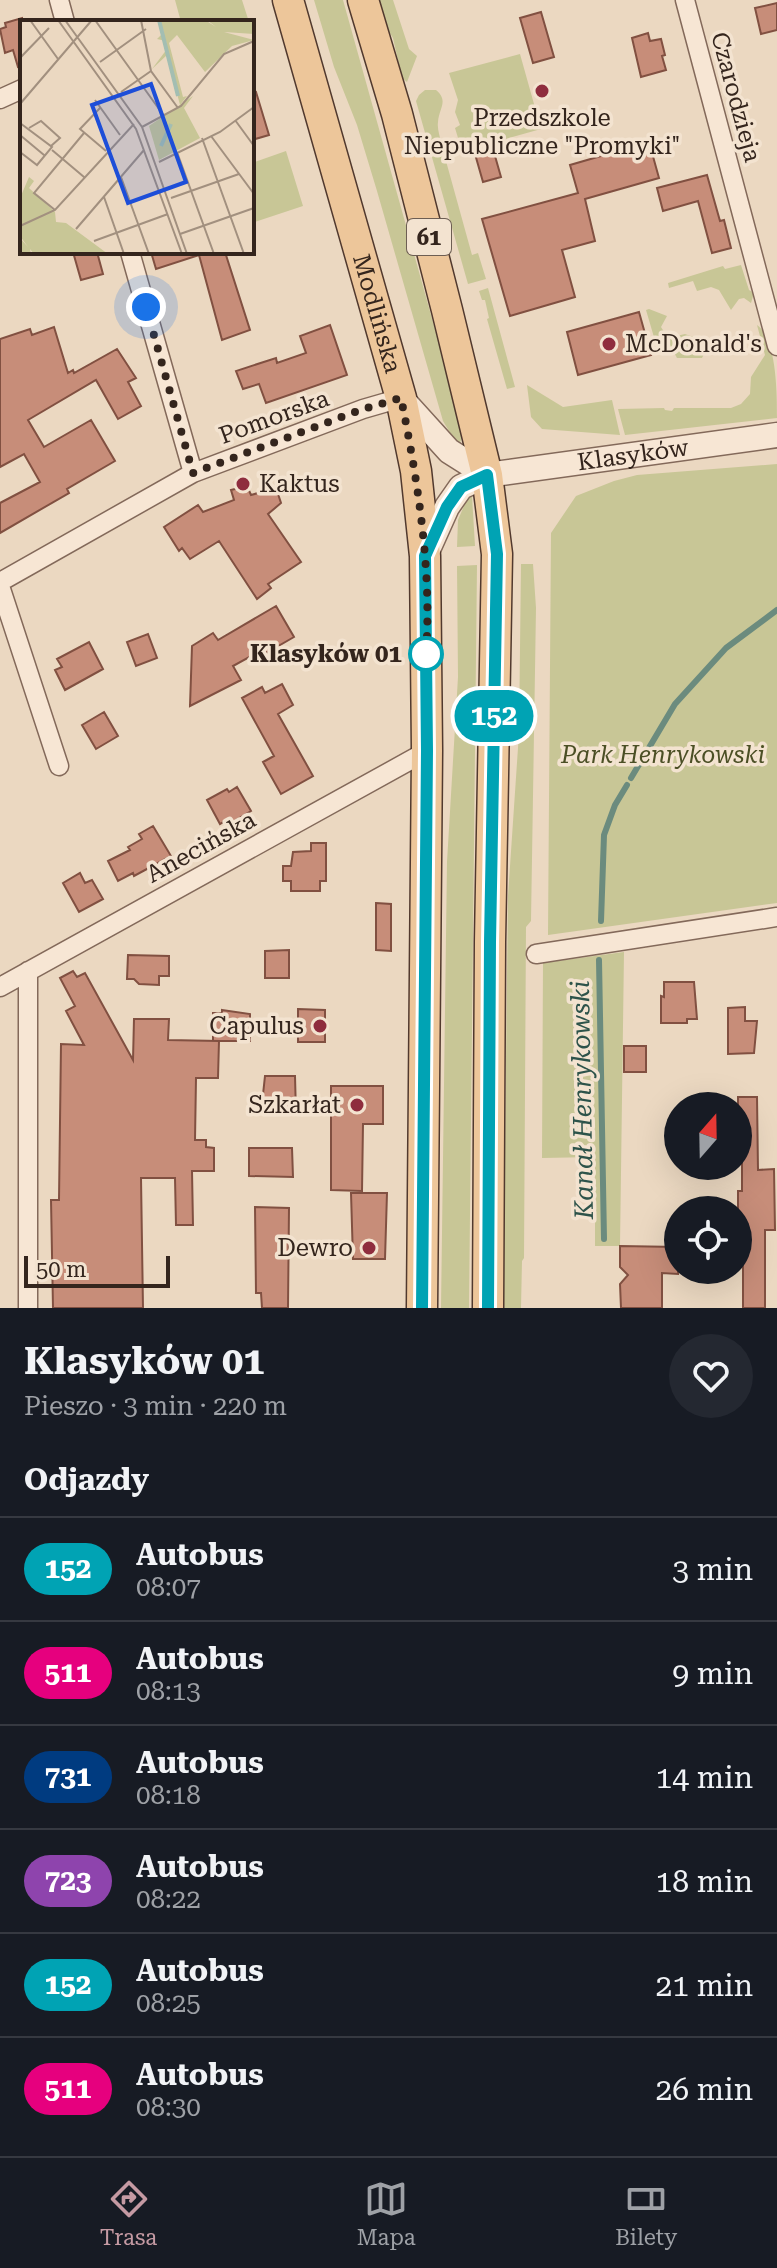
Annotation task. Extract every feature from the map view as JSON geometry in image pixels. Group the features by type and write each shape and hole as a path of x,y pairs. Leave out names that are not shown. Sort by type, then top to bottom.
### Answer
{"main road":[{"name":"Modlińska","path":"288,0 401,398 416,471 425,556 427,751 422,1308"},
{"name":"61","path":"363,0 397,114 487,475 497,554 488,1308"}],"street":[{"path":"59,0 64,20"},
{"name":"Czarodzieja","path":"685,0 777,346"},
{"path":"0,99 20,90"},
{"path":"131,254 193,473"},
{"path":"401,398 449,451 487,475"},
{"name":"Pomorska","path":"0,584 193,473 363,409 401,398"},
{"name":"Klasyków","path":"487,475 777,435"},
{"path":"425,556 447,507 461,487 487,475"},
{"path":"0,584 59,766"},
{"name":"Anecińska","path":"0,987 427,751"},
{"path":"536,954 777,917"},
{"path":"28,971 28,1308"}],"green space":[{"path":"175,0 242,0 248,20 180,20"},
{"path":"314,0 343,0 445,365 462,437 460,443 455,441 443,421 357,125 334,67"},
{"path":"378,0 393,0 409,49 417,56 407,82 402,78 393,38 386,27"},
{"path":"520,54 541,129 462,151 455,128 460,125 455,112 458,100 449,73"},
{"path":"425,90 436,90 442,98 438,125 441,143 472,255 478,253 486,279 468,284 416,101"},
{"path":"286,151 303,206 254,222 254,162"},
{"path":"741,265 749,290 754,293 751,303 744,298 739,299 731,310 719,290 711,287 697,291 693,281 669,288 668,283 723,266 725,269"},
{"path":"488,288 515,387 507,389 487,319 485,300 482,300 479,291"},
{"path":"646,310 667,316 661,327 668,338 685,334 707,342 717,339 718,346 707,348 702,358 677,358 670,345 656,344"},
{"path":"757,325 764,332 772,354 777,418 625,435 618,409 664,408 672,411 674,408 731,408 741,404 750,394 751,377 765,355"},
{"path":"527,385 563,407 612,400 620,435 542,429 531,417"},
{"name":"Park Henrykowski","path":"777,464 777,903 548,935 551,533 576,496 614,481 637,475"},
{"path":"469,494 472,496 475,546 457,547 458,520"},
{"path":"521,564 533,564 536,608 531,921 526,927 524,1258 521,1308 503,1308 508,896 519,733"},
{"path":"477,565 469,1308 441,1308 447,862 458,677 457,566"},
{"path":"624,952 620,1246 595,1246 595,1157 542,1158 543,963"}],"building":[{"path":"777,3 777,30 761,34 755,8"},
{"path":"541,12 554,57 533,63 520,18"},
{"path":"22,18 20,66 13,50 5,53 0,29 6,27 5,23"},
{"path":"648,33 650,41 661,39 666,70 641,77 632,38"},
{"path":"254,92 269,135 254,139"},
{"path":"649,142 659,178 585,199 595,241 562,250 575,297 510,316 482,219 578,193 570,165"},
{"path":"493,149 501,177 483,182 475,154"},
{"path":"707,175 731,248 712,253 698,201 663,211 657,188"},
{"path":"74,254 98,254 103,274 81,280"},
{"path":"152,254 226,254 250,330 222,340 199,255 156,269"},
{"name":"McDonald's","path":"639,312 651,355 578,375 567,332"},
{"path":"330,325 347,375 266,403 259,384 243,389 236,371 276,358 277,363 306,353 300,336"},
{"path":"54,327 68,373 73,370 74,373 117,349 136,378 128,382 141,406 118,419 96,380 28,420 44,447 91,420 115,461 67,489 69,493 0,533 0,503 40,482 24,454 0,467 0,339 30,329 32,335"},
{"path":"247,486 251,495 276,488 281,503 268,514 301,562 268,584 271,588 257,599 219,541 190,559 182,548 179,551 164,527 198,505 203,512 234,500 231,490"},
{"path":"276,606 294,637 266,653 264,649 233,666 241,680 190,706 192,646 213,633 218,640"},
{"path":"148,634 157,658 136,666 127,642"},
{"path":"89,642 103,669 65,690 55,670 62,667 57,659"},
{"path":"282,684 293,705 278,714 313,776 281,794 263,762 274,756 242,698 262,687 265,693"},
{"path":"104,712 118,736 96,749 82,725"},
{"path":"237,787 251,811 231,823 228,819 220,824 207,800"},
{"path":"153,826 171,856 118,881 108,861 130,850 128,847 142,839 139,834"},
{"path":"311,843 326,843 326,881 320,881 320,891 291,891 291,881 283,881 283,866 291,866 293,852 311,851"},
{"path":"80,873 85,883 92,880 103,899 79,912 63,883"},
{"path":"376,903 391,904 391,951 376,950"},
{"path":"289,950 289,978 265,978 265,951"},
{"path":"128,955 169,956 169,976 159,976 159,985 139,984 134,979 127,979"},
{"path":"73,971 77,977 85,973 133,1060 134,1019 169,1019 168,1040 219,1041 218,1078 196,1078 195,1140 206,1140 206,1147 214,1148 214,1171 192,1171 193,1225 176,1225 175,1178 141,1178 143,1308 53,1308 51,1200 59,1200 61,1044 84,1045 66,1011 75,1006 60,978"},
{"path":"664,982 694,982 697,1019 687,1019 687,1023 661,1023"},
{"path":"745,1007 745,1021 757,1021 754,1053 728,1054 728,1008"},
{"path":"298,1009 325,1010 325,1042 298,1042"},
{"path":"222,1010 250,1014 250,1041 213,1041 213,1013 222,1013"},
{"path":"624,1046 646,1046 646,1072 624,1072"},
{"path":"265,1076 295,1076 296,1114 261,1113"},
{"path":"331,1086 383,1086 383,1124 363,1124 362,1191 331,1190"},
{"path":"752,1097 757,1097 758,1170 774,1169 775,1230 765,1230 765,1308 743,1308 743,1284 752,1284 752,1196 738,1196 738,1191 742,1191 742,1180 752,1180"},
{"path":"249,1148 292,1148 293,1177 249,1176"},
{"path":"351,1193 387,1193 385,1259 353,1259"},
{"path":"255,1207 289,1208 288,1308 262,1308 261,1293 256,1293"},
{"path":"620,1246 664,1247 662,1308 621,1308 620,1284 628,1275 620,1267"}],"waterway":[{"name":"Kanał Henrykowski","path":"631,778 675,704 726,648 777,610"},
{"name":"Kanał Henrykowski","path":"601,921 604,835 615,805 627,785"},
{"name":"Kanał Henrykowski","path":"599,960 604,1239"}],"bus line":[{"name":"152","path":"422,1308 427,751 425,556 447,507 461,487 487,475 497,554 488,1308"}],"place":[{"name":"Przedszkole Niepubliczne \"Promyki\"","path":"542,91"},
{"name":"McDonald's","path":"609,344"},
{"name":"Kaktus","path":"243,484"},
{"name":"Klasyków 01","path":"426,654"},
{"name":"Capulus","path":"320,1026"},
{"name":"Szkarłat","path":"357,1105"},
{"name":"Dewro","path":"369,1248"}],"route":[{"path":"146,307 193,473 363,409 401,398 416,471 425,556 426,654"}]}
